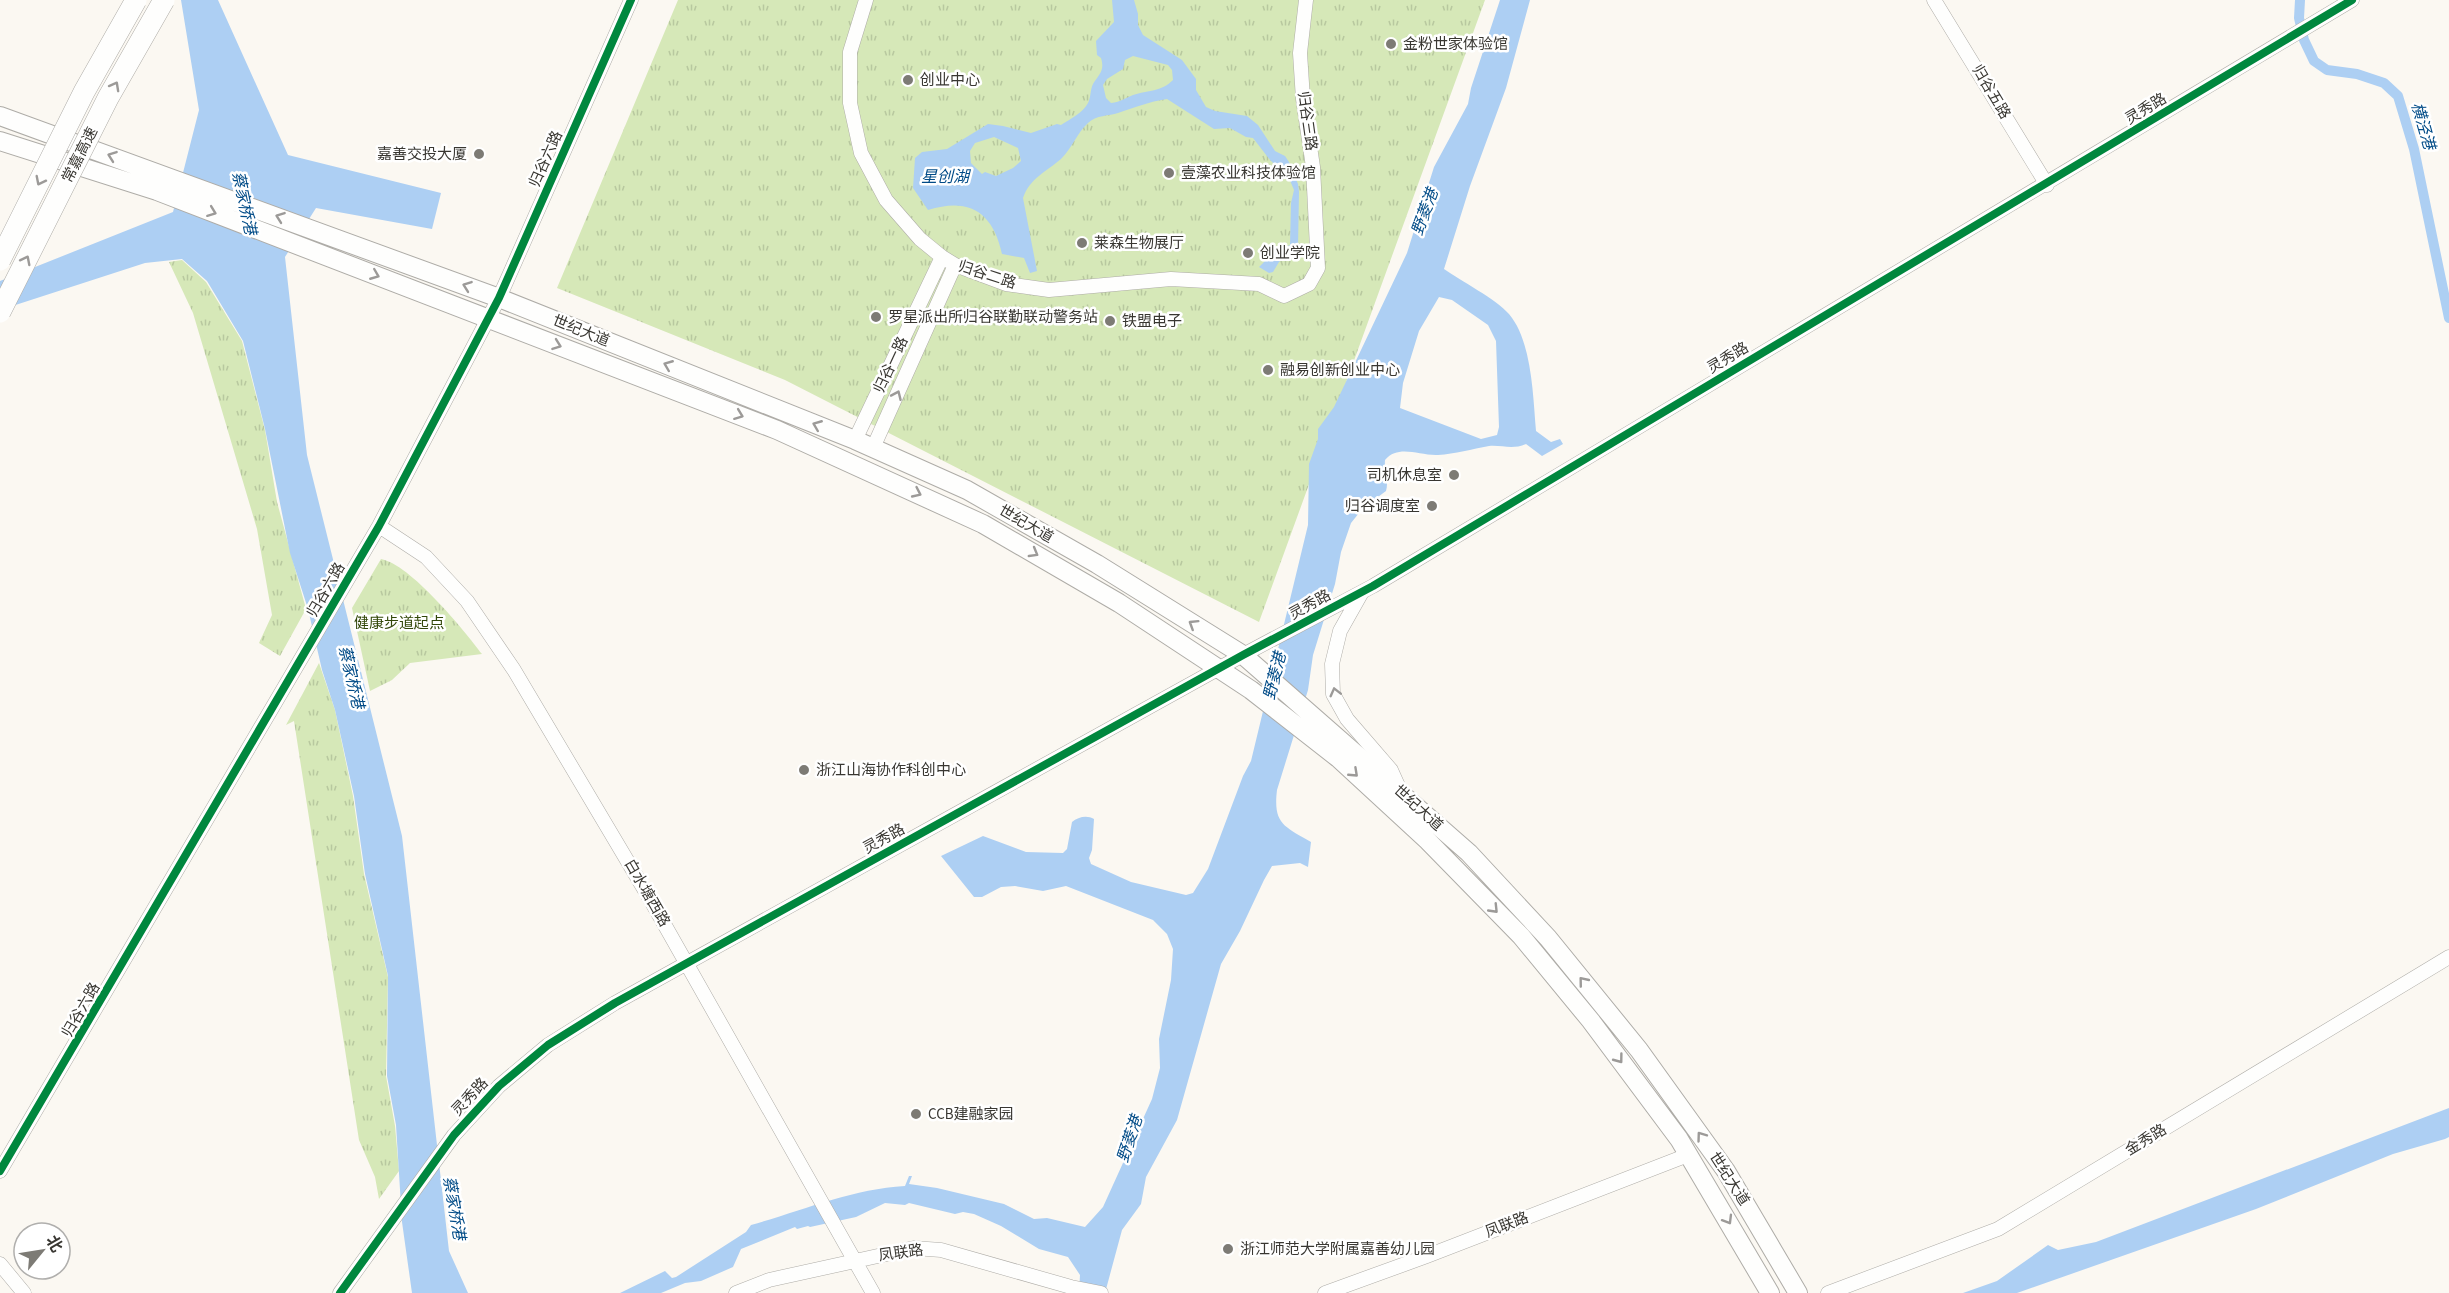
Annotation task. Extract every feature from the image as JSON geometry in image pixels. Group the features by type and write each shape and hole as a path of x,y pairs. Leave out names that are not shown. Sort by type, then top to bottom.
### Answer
{"highway":[{"name":"常嘉高速","path":"0,260 84,92 136,0"},
{"name":"常嘉高速","path":"0,312 108,98 164,0"}],"main road":[{"name":"世纪大道","path":"0,116 162,183 320,253 777,429 983,524 1119,603 1218,669 1316,729 1401,792 1469,853 1548,938 1639,1050 1726,1171 1798,1293"},
{"name":"世纪大道","path":"0,141 162,183 335,237 499,298 855,440 967,490 1097,564 1243,655 1521,936 1591,1021 1688,1155 1770,1293"}],"street":[{"name":"归谷六路","path":"0,1171 379,526 499,298 631,0"},
{"name":"归谷二路","path":"866,0 850,52 849,103 861,153 886,200 920,239 942,257 955,266 1006,284 1049,290 1172,279 1259,284 1284,296"},
{"name":"归谷三路","path":"1284,296 1309,284 1318,268 1313,167 1303,99 1300,53 1306,0"},
{"name":"归谷五路","path":"1934,0 2047,185"},
{"name":"灵秀路","path":"340,1293 449,1141 499,1086 548,1045 615,1003 1243,655 1268,644 1362,592 2047,185 2352,0"},
{"name":"归谷一路","path":"855,440 942,257"},
{"name":"归谷一路","path":"873,448 955,266"},
{"name":"白水塘西路","path":"379,526 426,557 466,601 514,670 687,963 873,1293"},
{"path":"1362,592 1340,631 1332,664 1333,694 1347,719 1391,770 1401,792"},
{"name":"金秀路","path":"1828,1293 1998,1229 2449,957"},
{"name":"凤联路","path":"1324,1293 1688,1155"},
{"name":"凤联路","path":"736,1293 769,1280 914,1248 941,1250 1071,1287 1101,1293"},
{"path":"0,1264 24,1293"}],"green space":[{"path":"678,0 1485,0 1259,622 785,380 557,288"},
{"path":"182,260 206,282 242,341 265,430 277,502 306,609 280,656 259,643 272,615 257,529 193,313 169,262"},
{"name":"健康步道起点","path":"381,559 406,573 436,599 482,654 410,663 392,680 370,691 352,608"},
{"path":"319,663 335,710 353,796 364,874 388,977 386,1076 395,1126 399,1171 379,1199 375,1177 359,1140 294,721 286,725"}],"water":[{"name":"蔡家桥港","path":"181,0 218,0 288,155 441,193 432,229 316,208 285,257 307,455 402,836 449,1251 468,1293 412,1293 402,1222 396,1125 387,1076 388,976 365,874 354,796 335,710 322,670 308,609 290,553 265,429 243,341 207,281 182,259 145,263 0,310 0,281 173,212 199,110"},
{"name":"星创湖","path":"1112,0 1134,0 1138,25 1143,35 1182,60 1196,79 1196,90 1206,107 1215,111 1247,116 1258,125 1275,151 1285,156 1289,162 1299,192 1298,248 1279,262 1273,272 1269,273 1259,267 1274,252 1290,245 1291,203 1294,190 1289,178 1270,160 1253,138 1246,137 1230,128 1214,129 1167,99 1091,120 1061,159 1030,185 1023,198 1037,271 1030,273 1024,258 1002,254 992,228 977,211 956,205 928,210 913,188 915,158 922,152 947,149 988,124 1031,133 1057,124 1061,125 1080,113 1088,103 1092,86 1102,69 1101,58 1097,55 1096,41 1114,22","holes":["1133,56 1168,65 1172,70 1173,80 1159,89 1111,103 1106,98 1103,85 1107,79 1123,69 1125,60","994,137 1018,148 1021,161 1013,168 996,176 985,172 982,174 971,163 970,151 975,143"]},
{"name":"野菱港","path":"1500,0 1530,0 1506,88 1470,186 1444,269 1503,308 1517,325 1530,370 1536,431 1551,442 1560,439 1563,444 1542,456 1526,444 1512,447 1489,446 1438,455 1403,452 1391,455 1385,460 1386,491 1363,508 1351,523 1313,655 1308,690 1277,790 1277,810 1282,823 1311,842 1308,867 1300,863 1272,866 1221,964 1177,1120 1146,1177 1141,1204 1122,1230 1105,1293 1079,1293 1080,1275 1068,1257 1039,1249 1001,1226 974,1214 963,1212 955,1214 909,1203 905,1205 885,1203 856,1217 810,1227 797,1229 795,1227 741,1249 733,1267 701,1281 685,1283 661,1293 620,1293 665,1271 672,1278 676,1277 746,1232 751,1225 865,1191 905,1186 909,1176 912,1176 909,1184 937,1188 1004,1204 1034,1219 1047,1218 1085,1227 1103,1207 1152,1099 1160,1068 1159,1039 1171,980 1173,949 1167,934 1153,920 1066,886 1043,891 1015,886 1001,887 982,897 974,897 941,856 983,836 1026,852 1063,853 1067,849 1072,822 1088,817 1094,819 1092,850 1089,858 1091,864 1131,882 1186,895 1193,893 1208,869 1243,776 1251,761 1308,525 1309,464 1318,439 1318,429 1334,407 1407,253 1434,167 1468,104 1471,88","holes":["1439,297 1452,300 1488,325 1496,341 1499,427 1497,435 1481,439 1400,408 1403,383 1419,331"]},
{"path":"2449,1108 2449,1137 2445,1139 2393,1154 2256,1209 2017,1293 1963,1293 1997,1281 2048,1245 2058,1250 2096,1242"}],"waterway":[{"name":"横泾港","path":"2300,0 2299,18 2304,40 2314,61 2327,70 2357,74 2384,83 2398,96 2414,149 2449,318"}],"cycle path":[{"path":"0,1171 379,526 499,298 631,0"},
{"path":"340,1293 454,1135 499,1086 548,1045 615,1003 1243,655 1373,586 2352,0"}],"place":[{"name":"金粉世家体验馆","path":"1391,44"},
{"name":"创业中心","path":"908,80"},
{"name":"嘉善交投大厦","path":"479,154"},
{"name":"壹藻农业科技体验馆","path":"1169,173"},
{"name":"莱森生物展厅","path":"1082,243"},
{"name":"创业学院","path":"1248,253"},
{"name":"罗星派出所归谷联勤联动警务站","path":"876,317"},
{"name":"铁盟电子","path":"1110,321"},
{"name":"融易创新创业中心","path":"1268,370"},
{"name":"司机休息室","path":"1454,475"},
{"name":"归谷调度室","path":"1432,506"},
{"name":"浙江山海协作科创中心","path":"804,770"},
{"name":"CCB建融家园","path":"916,1114"},
{"name":"浙江师范大学附属嘉善幼儿园","path":"1228,1249"}]}
